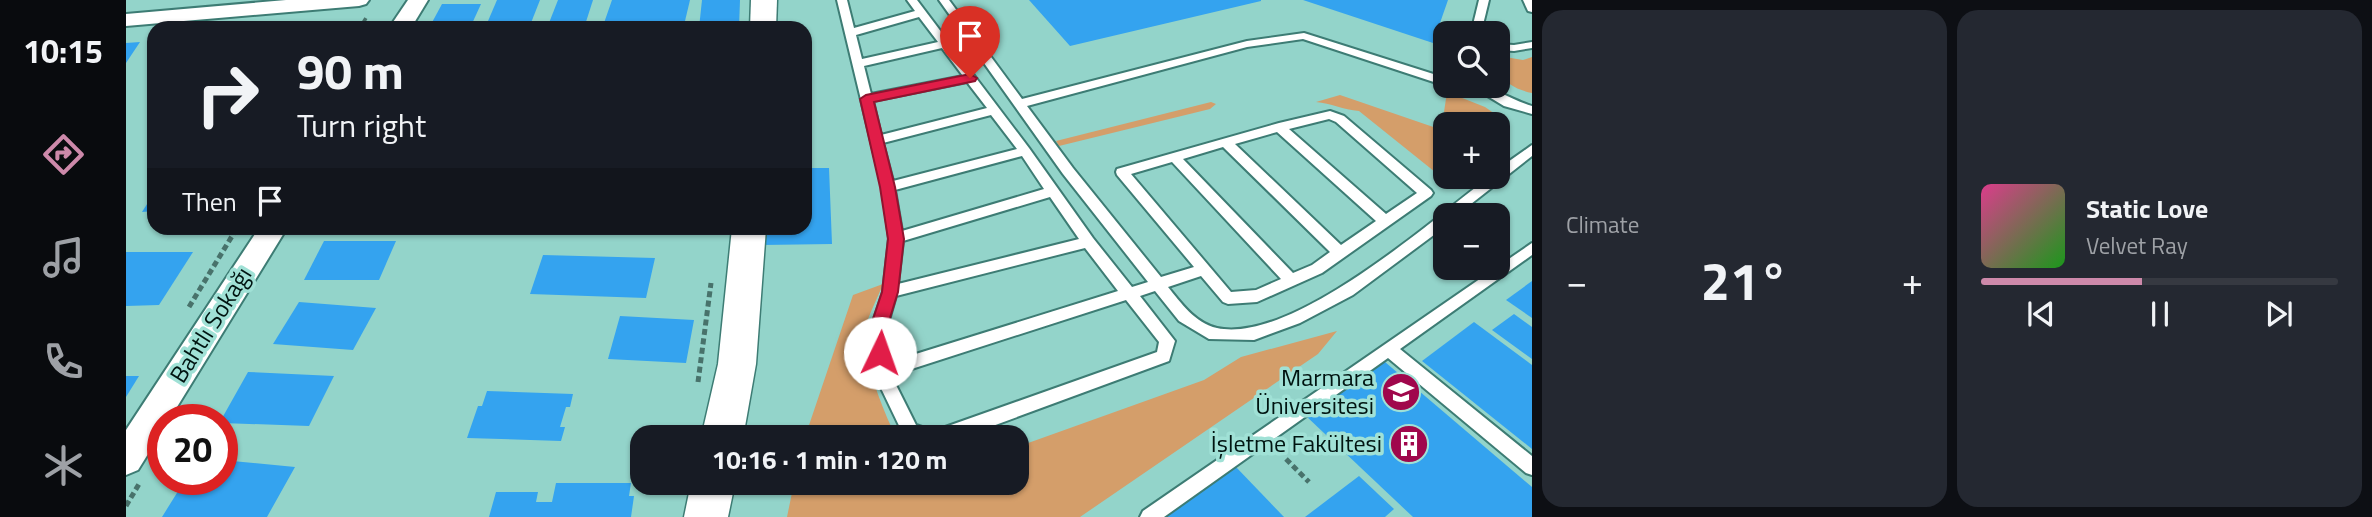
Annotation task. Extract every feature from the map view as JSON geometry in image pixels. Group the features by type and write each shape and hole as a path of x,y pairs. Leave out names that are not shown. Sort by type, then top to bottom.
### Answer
{"street":[{"path":"126,20 161,9 359,0"},
{"path":"404,21 418,0"},
{"path":"763,21 764,0"},
{"name":"Bahtlı Sokağı","path":"126,459 269,235"},
{"path":"725,425 737,364 748,235"},
{"path":"706,517 711,495"}],"lane":[{"path":"842,0 888,187 896,239 890,292 877,334 883,371 907,425"},
{"path":"912,0 1025,151 1088,242 1167,341 1164,356 971,425"},
{"path":"944,0 1019,104 1157,284 1184,317 1214,334 1254,334 1295,319 1348,291 1433,227"},
{"path":"1479,21 1484,0"},
{"path":"1528,0 1532,9"},
{"path":"850,33 921,13"},
{"path":"1019,104 1247,44 1304,36 1433,78"},
{"path":"858,64 945,44"},
{"path":"1510,48 1532,46"},
{"path":"866,99 970,78"},
{"path":"1499,98 1532,110"},
{"path":"876,141 994,110"},
{"path":"1330,115 1340,119 1426,193 1340,253 1291,280 1257,296 1228,298 1122,172 1279,127 1330,115"},
{"path":"1279,127 1385,221"},
{"path":"1227,144 1340,253"},
{"path":"1510,166 1532,149"},
{"path":"888,187 1025,151"},
{"path":"1175,158 1291,280"},
{"path":"1463,203 1481,189"},
{"path":"896,239 1051,192"},
{"path":"890,292 1088,242"},
{"path":"1149,517 1532,248"},
{"path":"883,371 1203,270"},
{"path":"1389,349 1532,467"}],"path":[{"path":"696,390 713,269"},
{"path":"1286,459 1309,482"}],"shaded area":[{"path":"1532,57 1532,93 1510,84 1510,58 1523,60"},
{"path":"1340,95 1433,127 1433,170 1359,111 1316,102"},
{"path":"1446,98 1462,98 1492,112 1444,112"},
{"path":"1211,102 1216,104 1210,109 1059,146 1056,141"},
{"path":"883,284 867,323 864,344 876,387 891,425 809,425 853,295"},
{"path":"1337,331 1318,354 1080,517 787,517 792,495 1029,495 1029,443 1204,380 1241,357"}],"building":[{"path":"497,0 540,0 532,21 488,21"},
{"path":"558,0 593,0 586,21 550,21"},
{"path":"612,0 690,0 685,21 605,21"},
{"path":"702,0 740,0 739,21 700,21"},
{"path":"1029,0 1261,0 1261,1 1070,46"},
{"path":"1303,0 1448,0 1441,21 1433,21 1433,43"},
{"path":"442,4 481,4 473,21 433,21"},
{"path":"140,42 126,63 126,43"},
{"path":"812,168 829,168 832,244 760,245 761,235 812,235"},
{"path":"324,241 396,241 379,280 304,280"},
{"path":"126,252 193,252 159,305 126,306"},
{"path":"543,255 655,258 646,298 530,294"},
{"path":"1532,281 1532,318 1506,300"},
{"path":"299,302 376,308 353,350 273,344"},
{"path":"1514,314 1532,327 1532,359 1492,330"},
{"path":"620,316 694,320 686,363 608,359"},
{"path":"1474,322 1532,365 1532,449 1422,361"},
{"name":"İşletme Fakültesi","path":"1385,362 1532,487 1532,517 1413,517 1306,416"},
{"path":"248,372 334,376 309,426 238,424 238,404 230,404"},
{"path":"126,376 139,376 126,397"},
{"path":"487,391 573,394 560,427 565,427 561,441 467,438 478,406 482,406"},
{"path":"238,462 295,467 267,517 162,517 176,495 238,495"},
{"name":"İşletme Fakültesi","path":"1235,466 1284,517 1159,517"},
{"name":"İşletme Fakültesi","path":"1359,476 1394,509 1385,517 1305,517"},
{"path":"556,483 630,483 629,496 634,496 631,517 489,517 496,492 538,492 536,502 552,502"}],"place":[{"name":"Marmara Üniversitesi","path":"1401,392"},
{"name":"İşletme Fakültesi","path":"1409,444"}],"route":[{"path":"880,353 877,334 890,292 896,239 888,187 866,99 970,78"}]}
